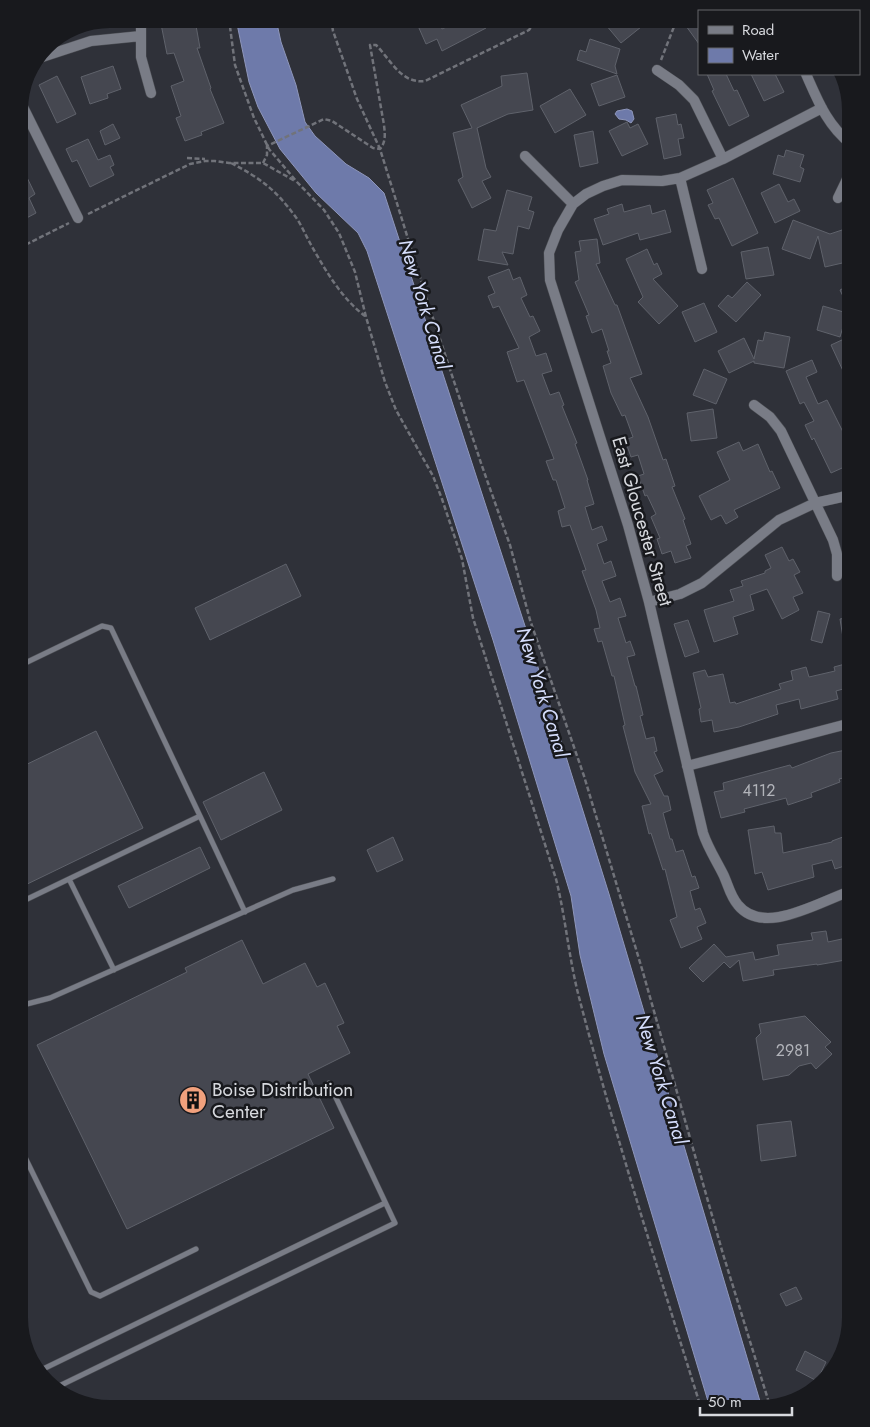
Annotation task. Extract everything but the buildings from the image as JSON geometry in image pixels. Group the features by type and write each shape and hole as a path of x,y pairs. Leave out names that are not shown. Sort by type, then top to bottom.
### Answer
{"street":[{"path":"141,28 141,57 151,93"},
{"path":"48,55 91,41 141,36"},
{"path":"657,70 679,85 694,100 723,159"},
{"path":"806,75 822,108 838,134 842,137"},
{"path":"525,156 573,204 586,194 622,180 662,181 680,178 723,159 822,108"},
{"path":"28,117 78,218"},
{"path":"680,178 702,269"},
{"path":"838,198 842,190"},
{"name":"East Gloucester Street","path":"573,204 558,230 549,253 550,280 628,525 649,602 703,833 710,851 723,874 733,899 745,912 758,917 770,919 807,909 842,895"},
{"path":"754,405 770,417 781,431 833,540 837,554 838,576"},
{"path":"649,602 680,594 702,583 779,520 815,503 842,497"},
{"path":"687,766 842,725"}],"lane":[{"path":"28,662 102,626 111,628 244,912"},
{"path":"28,899 200,816"},
{"path":"69,879 114,970"},
{"path":"28,1004 50,998 293,890 333,879"},
{"path":"62,1385 395,1223 329,1083"},
{"path":"28,1163 91,1292 100,1296 196,1249"},
{"path":"45,1368 385,1203"}],"path":[{"path":"231,28 235,65 254,118 267,146 297,182 324,210 339,233 356,272 366,317 385,382 396,410 433,476 457,542 473,618 556,879 579,999 699,1400"},
{"path":"332,28 357,99 380,149 510,546 530,620 584,776 642,969 723,1254 768,1399"},
{"path":"380,149 384,145 384,125 370,45 376,45 407,79 418,82 425,81 530,28"},
{"path":"657,70 673,28"},
{"path":"267,146 324,119 332,120 373,148 380,149"},
{"path":"263,163 267,155 267,146"},
{"path":"187,158 229,163 263,163 297,182"},
{"path":"28,243 190,164 215,160"},
{"path":"229,163 255,175 267,184 281,199 296,217 326,270 366,317"}],"water":[{"name":"New York Canal","path":"238,28 278,28 296,85 305,122 315,136 346,164 369,178 384,193 526,629 609,894 760,1400 708,1400 604,1054 580,955 571,896 493,640 367,251 358,233 316,193 280,149 258,107 249,82"},
{"path":"627,109 632,111 634,119 631,123 619,119 615,114 617,111"}],"place":[{"name":"Boise Distribution Center","path":"193,1100"}]}
